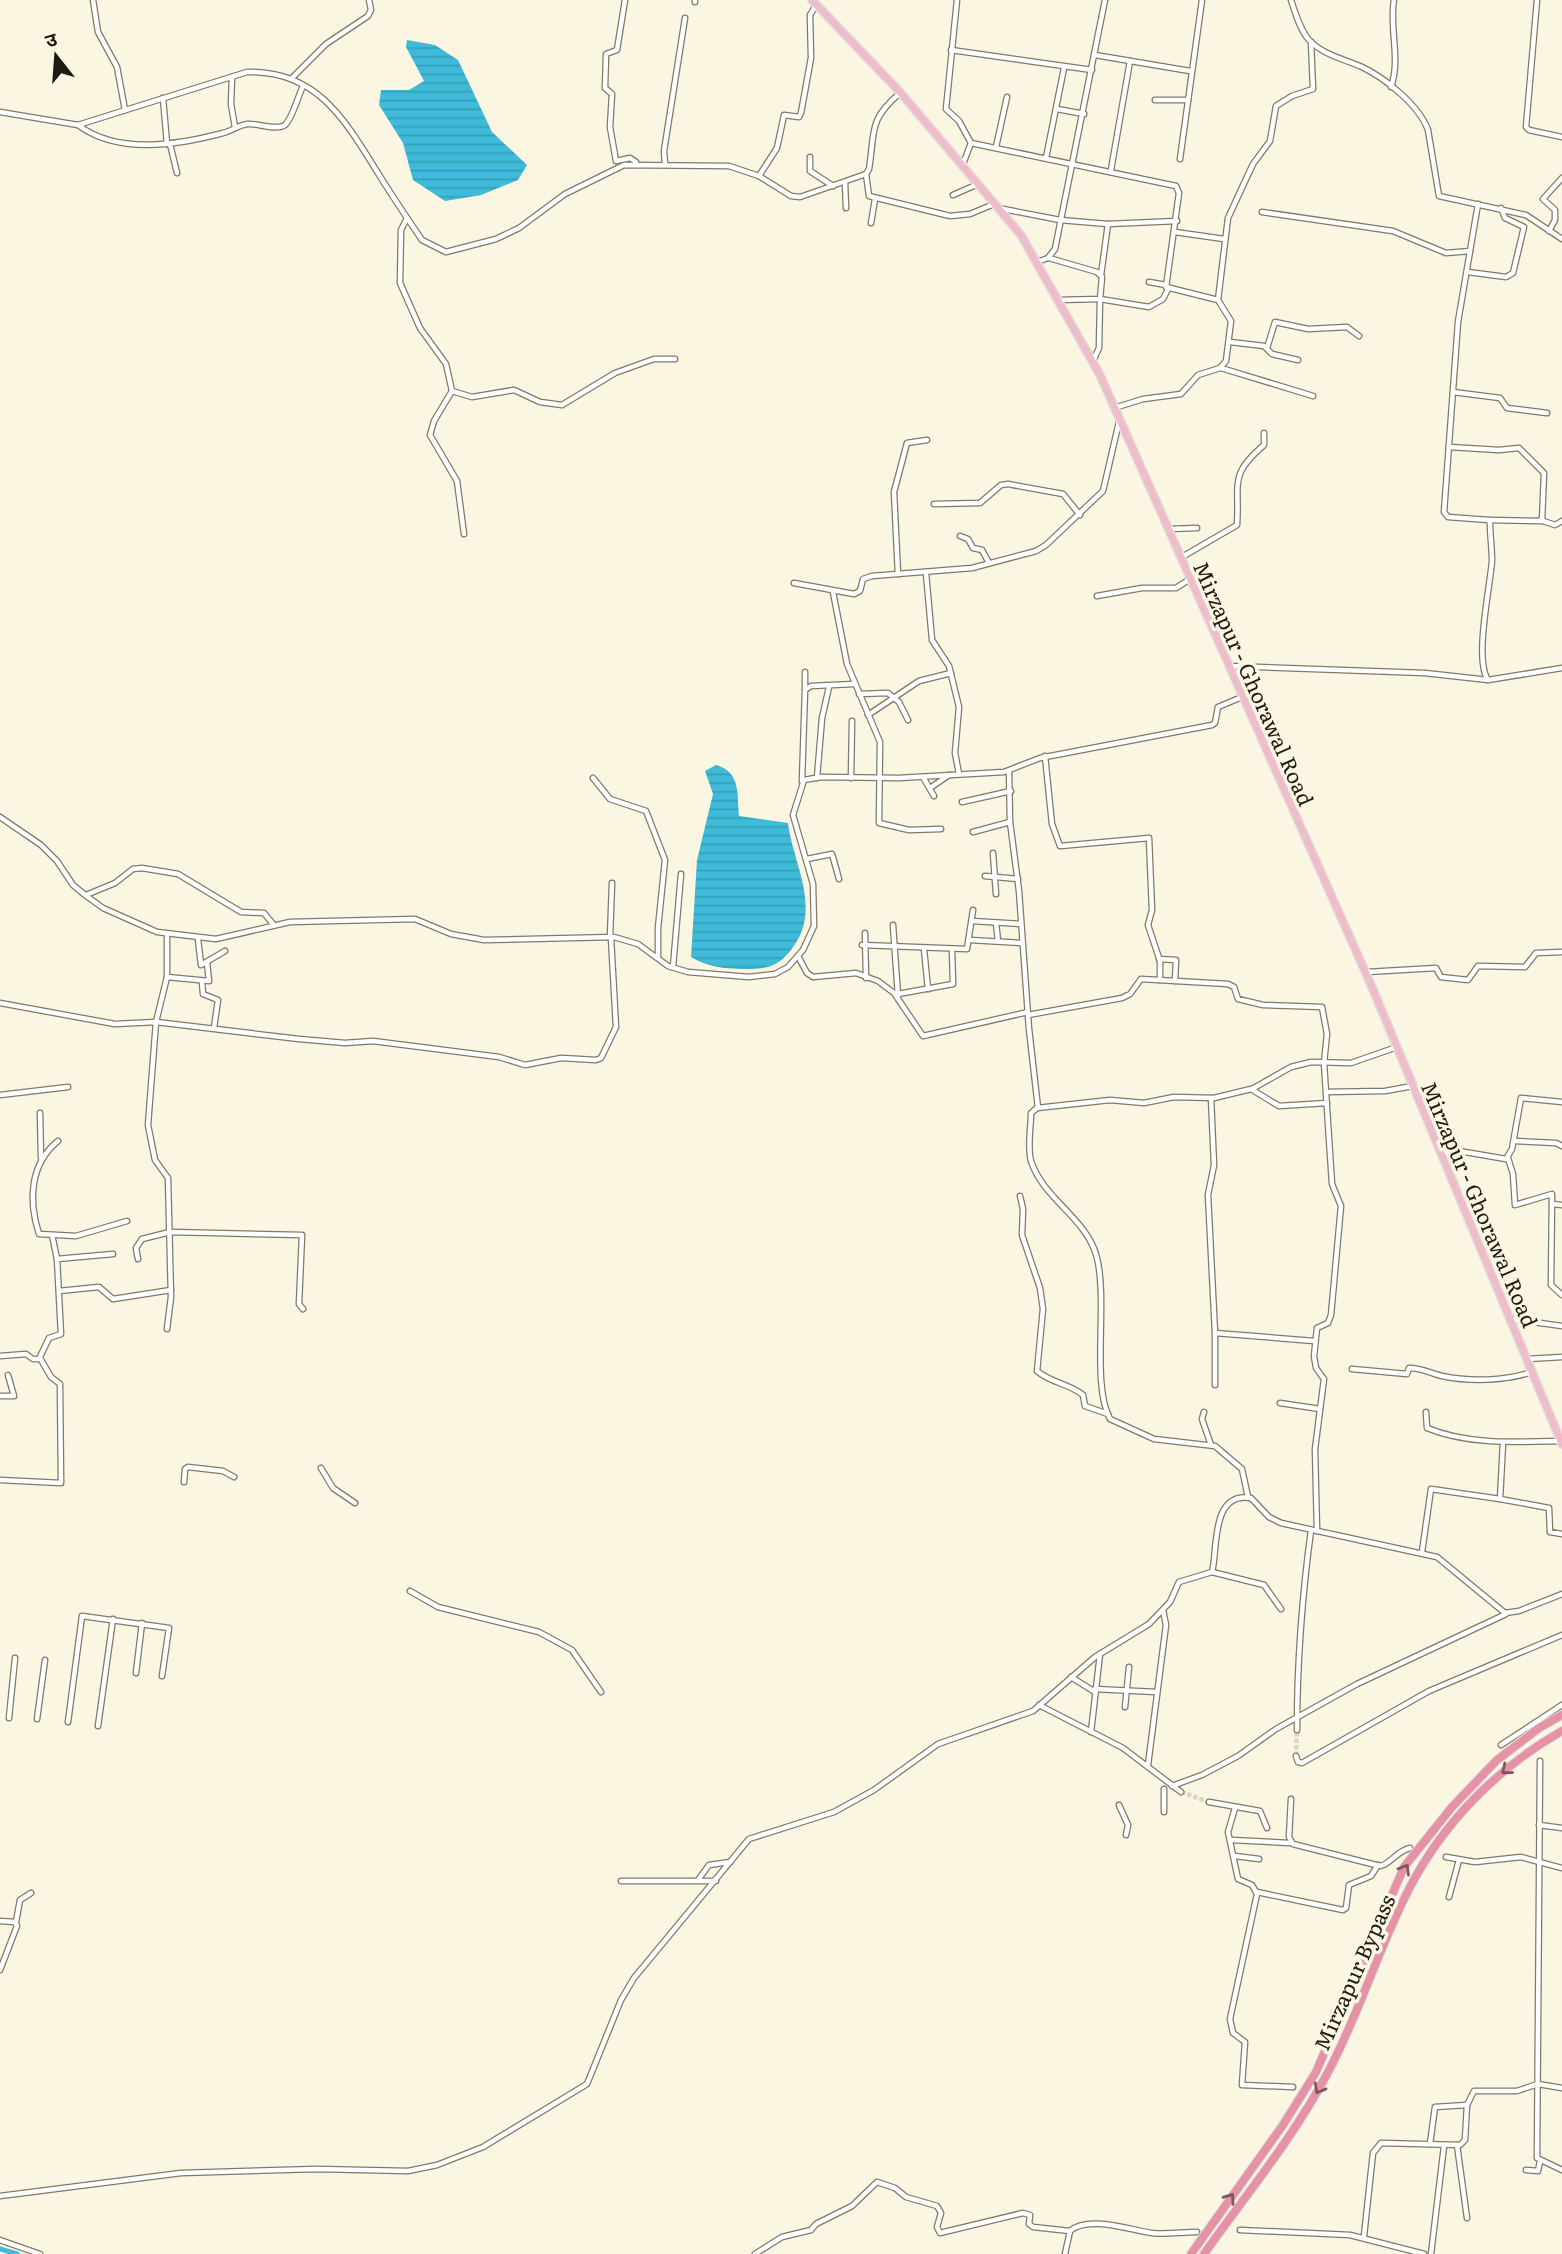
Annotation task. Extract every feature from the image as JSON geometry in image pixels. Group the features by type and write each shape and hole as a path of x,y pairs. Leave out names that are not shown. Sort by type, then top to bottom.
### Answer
{"highway":[{"path":"1191,2254 1283,2125 1316,2072 1404,1867 1452,1807 1497,1760 1539,1728 1562,1715"},
{"name":"Mirzapur Bypass","path":"1204,2254 1310,2104 1328,2071 1409,1889 1436,1845 1469,1802 1507,1768 1562,1731"}],"main road":[{"name":"Mirzapur - Ghorawal Road","path":"814,2 900,92 997,206 1037,262 1093,361 1366,972 1562,1442"}],"street":[{"path":"93,0 98,32 117,67 125,110"},
{"path":"292,78 326,44 368,16 371,10 369,0"},
{"path":"625,0 617,50 606,54 605,88 612,94 610,127 616,161 630,158 637,163"},
{"path":"957,0 947,112 959,121 971,143 963,164"},
{"path":"1037,262 1048,258 1055,249 1105,0"},
{"path":"1180,159 1190,71 1202,0"},
{"path":"1292,0 1304,33 1311,42 1322,51 1367,70 1391,87 1427,127 1439,195 1530,216 1562,239"},
{"path":"1391,87 1396,70 1391,17 1394,0"},
{"path":"1537,0 1526,127 1562,136"},
{"path":"759,176 777,148 784,114 799,117 802,113 811,58 810,15 814,2"},
{"path":"665,164 664,151 685,18"},
{"path":"1218,300 1224,239 1233,205 1253,164 1270,141 1276,106 1292,96 1313,89 1311,42"},
{"path":"951,50 1092,70"},
{"path":"1095,55 1190,71"},
{"path":"1111,170 1130,61"},
{"path":"1046,158 1064,68"},
{"path":"78,125 232,76 273,72 292,78 331,104 342,116 407,217 430,247 446,252 466,248 519,228 565,194 610,169 637,163 729,166 759,176 791,195 800,197 866,174"},
{"path":"232,76 231,104 235,127"},
{"path":"0,112 78,125 93,135 139,144 169,144 225,133 245,124 284,125 303,86"},
{"path":"900,92 881,109 874,122 866,174 868,194 875,199 950,216 970,214 997,206 1060,220 1108,224 1177,220"},
{"path":"996,147 1007,97"},
{"path":"163,98 169,144 177,173"},
{"path":"1155,100 1188,100"},
{"path":"1057,109 1084,114"},
{"path":"971,143 1111,170 1176,186 1180,193 1163,299 1149,307 1100,299 1057,300"},
{"path":"810,157 810,171 834,187"},
{"path":"1549,231 1555,220 1555,210 1543,199 1562,178"},
{"path":"845,182 846,208"},
{"path":"953,195 979,184"},
{"path":"871,223 875,199"},
{"path":"1478,204 1458,323 1444,514 1448,517 1489,520 1539,520 1555,525 1562,521"},
{"path":"1468,272 1506,277 1512,275 1524,227 1505,218 1501,208"},
{"path":"1262,212 1393,231 1446,253 1470,251"},
{"path":"407,217 401,230 400,283 419,328 446,364 452,391 434,421 430,435 457,481 464,534"},
{"path":"1093,361 1099,348 1101,275 1108,224"},
{"path":"1175,232 1224,239"},
{"path":"1048,258 1101,275"},
{"path":"1149,282 1218,300 1230,317 1230,342 1226,361 1220,368"},
{"path":"1267,348 1272,325 1278,321 1308,329 1347,327 1359,336"},
{"path":"1230,342 1267,348 1272,354 1298,360"},
{"path":"452,391 472,397 514,390 540,402 562,405 615,373 654,359 675,359"},
{"path":"1114,408 1143,399 1181,394 1198,374 1220,368 1313,396"},
{"path":"1453,392 1500,398 1507,408 1547,413"},
{"path":"794,583 833,592 858,593 863,579 972,568 1036,551 1080,515 1103,491 1119,421"},
{"path":"1181,557 1237,525 1239,472 1247,460 1264,445 1264,433"},
{"path":"898,574 895,478 907,443 927,440"},
{"path":"1449,447 1522,450 1544,473 1543,517 1542,521 1539,520"},
{"path":"934,504 980,503 1001,485 1008,484 1063,494 1080,515"},
{"path":"1488,680 1483,665 1486,598 1492,565 1489,520"},
{"path":"1168,529 1197,528"},
{"path":"960,536 968,539 973,548 982,550 989,563"},
{"path":"926,572 932,640 945,657 959,707 955,753 959,774"},
{"path":"1097,596 1142,589 1175,588 1190,579"},
{"path":"833,592 843,648 854,684 880,742 881,825 909,830 941,830"},
{"path":"1228,666 1425,673 1488,680 1562,668"},
{"path":"0,817 41,845 57,861 73,885 103,908 167,934 198,939 229,936 273,925 415,919 451,934 484,940 610,938 638,944 673,967 716,976 768,976 781,971 799,956 809,939 816,908 807,859 793,819 802,782 805,673"},
{"path":"868,715 919,681 951,673"},
{"path":"805,690 811,686 854,684"},
{"path":"817,778 821,718 830,687"},
{"path":"859,694 881,691 893,697 908,720"},
{"path":"802,782 817,778 882,778 1009,771 1045,756 1212,725 1216,723 1218,708 1242,697"},
{"path":"851,778 852,721"},
{"path":"1045,756 1052,824 1060,846 1069,848 1148,837 1152,910 1148,929 1159,960 1160,980"},
{"path":"1009,771 1010,822 1018,879 1038,1108"},
{"path":"930,788 949,775"},
{"path":"922,776 934,796"},
{"path":"593,778 610,799 646,811 664,854 659,959"},
{"path":"962,802 1011,791"},
{"path":"973,832 1010,822"},
{"path":"807,859 832,853 839,879"},
{"path":"993,853 996,894"},
{"path":"85,895 115,883 133,869 152,869 178,874 232,908 264,913 273,925"},
{"path":"673,967 681,874"},
{"path":"985,876 1018,879"},
{"path":"0,1003 115,1024 156,1022 334,1042 373,1041 499,1057 525,1065 561,1058 596,1060 601,1058 616,1027 610,938 612,883"},
{"path":"864,945 967,949 973,911"},
{"path":"972,922 1021,924"},
{"path":"996,923 998,941"},
{"path":"893,925 898,996"},
{"path":"865,933 866,978"},
{"path":"167,934 167,977 156,1022 148,1125 156,1160 168,1178 171,1290 167,1329"},
{"path":"198,939 199,963 202,966 225,951"},
{"path":"970,940 1022,943"},
{"path":"924,949 928,989"},
{"path":"898,996 953,984 952,950"},
{"path":"1366,972 1436,968 1441,977 1468,980 1478,966 1525,967 1533,954 1562,952"},
{"path":"799,956 807,973 813,977 856,973 878,982 898,996 923,1036 1028,1014 1122,999 1130,994 1138,980 1228,984 1234,987 1238,999 1252,1004 1322,1007 1327,1034 1324,1063 1333,1190 1341,1206 1331,1315 1328,1323 1317,1328 1314,1340 1315,1366 1324,1376 1315,1449 1314,1531 1301,1595 1303,1624 1298,1658 1297,1730"},
{"path":"1159,960 1176,960 1175,981"},
{"path":"167,977 202,982 210,979 207,963"},
{"path":"202,982 203,994 218,1000 214,1028"},
{"path":"1108,1414 1102,1367 1098,1262 1081,1225 1032,1164 1031,1113 1038,1108 1110,1100 1144,1103 1174,1097 1211,1098 1251,1089 1291,1067 1306,1063 1350,1063 1397,1047"},
{"path":"1326,1091 1385,1091 1413,1086"},
{"path":"0,1095 68,1087"},
{"path":"1251,1089 1279,1106 1327,1103"},
{"path":"1562,1102 1522,1097 1508,1158 1513,1174 1515,1205 1529,1203 1551,1194 1551,1285 1562,1295"},
{"path":"1211,1098 1214,1165 1208,1195 1215,1333 1214,1385"},
{"path":"40,1113 41,1159"},
{"path":"1514,1140 1556,1143 1562,1146"},
{"path":"58,1141 41,1159 33,1179 39,1234 76,1236 127,1221"},
{"path":"1443,1153 1458,1152 1497,1160 1508,1158"},
{"path":"1020,1196 1023,1209 1022,1235 1040,1289 1043,1308 1037,1371 1048,1380 1078,1390 1083,1395 1085,1406 1108,1414 1116,1423 1154,1439 1219,1448 1242,1469 1248,1497 1275,1521 1422,1552 1443,1562 1456,1575 1508,1613"},
{"path":"1552,1204 1562,1205"},
{"path":"138,1258 136,1248 142,1239 170,1232 302,1236 299,1308 303,1309"},
{"path":"40,1358 50,1338 62,1334 57,1259 52,1235"},
{"path":"57,1259 113,1254"},
{"path":"59,1291 99,1287 113,1299 171,1290"},
{"path":"1511,1319 1562,1326"},
{"path":"1215,1333 1314,1340"},
{"path":"0,1356 23,1354 33,1359 40,1358"},
{"path":"1526,1359 1562,1357"},
{"path":"0,1480 61,1483 60,1384 51,1377 40,1358"},
{"path":"1352,1369 1407,1374 1409,1368 1418,1368 1442,1376 1493,1380 1508,1380 1532,1372"},
{"path":"0,1396 14,1396 8,1375"},
{"path":"1280,1404 1320,1409"},
{"path":"1204,1412 1202,1419 1211,1445"},
{"path":"1426,1412 1426,1425 1436,1431 1503,1443 1562,1442"},
{"path":"1500,1499 1503,1443"},
{"path":"184,1482 185,1469 188,1467 223,1471 234,1477"},
{"path":"321,1468 334,1488 355,1503"},
{"path":"1422,1552 1431,1489 1549,1508 1550,1532 1562,1534"},
{"path":"1212,1572 1214,1537 1220,1519 1230,1504 1248,1497"},
{"path":"0,2196 181,2173 317,2169 408,2171 438,2165 476,2150 560,2103 587,2084 621,2000 634,1978 652,1953 755,1836 834,1812 874,1790 938,1744 1026,1714 1100,1654 1149,1624 1163,1610 1179,1582 1212,1572 1264,1585 1281,1609"},
{"path":"410,1591 438,1607 539,1632 572,1650 601,1692"},
{"path":"1172,1786 1202,1775 1238,1756 1357,1684 1508,1613 1562,1594"},
{"path":"1149,1765 1166,1625 1163,1610"},
{"path":"68,1722 82,1616 169,1628 162,1676"},
{"path":"99,1726 113,1619"},
{"path":"135,1672 142,1623"},
{"path":"1296,1756 1297,1761 1302,1763 1429,1691 1562,1635"},
{"path":"1091,1732 1100,1654"},
{"path":"9,1718 15,1658"},
{"path":"37,1719 45,1660"},
{"path":"1125,1707 1129,1667"},
{"path":"1071,1677 1095,1691 1156,1692"},
{"path":"1039,1705 1149,1765 1181,1792"},
{"path":"1501,1745 1562,1705"},
{"path":"1540,1761 1537,2158 1562,2170"},
{"path":"1164,1789 1164,1812"},
{"path":"1290,1843 1291,1798"},
{"path":"1209,1802 1260,1811 1267,1828"},
{"path":"1119,1805 1128,1825 1126,1835"},
{"path":"1236,1808 1228,1832 1232,1840 1238,1879 1252,1885 1257,1892 1343,1910 1346,1908 1349,1885 1371,1876 1378,1865"},
{"path":"1539,1825 1562,1828"},
{"path":"1232,1840 1290,1843 1378,1865 1386,1865 1395,1853 1410,1848"},
{"path":"1235,1856 1259,1859"},
{"path":"1446,1857 1493,1862 1521,1857 1536,1863 1539,1861 1547,1867 1562,1868"},
{"path":"1449,1897 1459,1860"},
{"path":"698,1880 709,1865 730,1862"},
{"path":"621,1881 716,1881"},
{"path":"1257,1892 1230,2019 1233,2033 1245,2042 1243,2086 1293,2087"},
{"path":"0,1970 16,1923 20,1900 31,1894"},
{"path":"0,1921 16,1923"},
{"path":"0,1957 6,1958"},
{"path":"1364,2236 1374,2149 1384,2141 1457,2145 1465,2140 1467,2105 1474,2091 1517,2091 1538,2084 1562,2088"},
{"path":"1430,2144 1435,2107 1467,2105"},
{"path":"1457,2145 1467,2218"},
{"path":"1431,2254 1444,2146"},
{"path":"1526,2170 1538,2171 1540,2161"},
{"path":"755,2254 782,2237 811,2230 816,2224 852,2206 877,2182 895,2188 906,2197 937,2206 941,2213 937,2227 940,2233 1023,2213 1029,2214 1033,2227 1070,2231 1078,2227 1114,2224 1156,2233 1197,2232"},
{"path":"1065,2254 1070,2231"},
{"path":"1240,2231 1364,2236 1424,2254"},
{"path":"0,2240 40,2254"}],"water":[{"path":"407,40 435,45 458,60 492,132 527,165 518,180 481,195 445,201 413,180 403,143 379,105 381,90 409,90 424,81 406,47"},
{"path":"716,765 724,768 734,778 739,816 788,823 803,886 805,917 793,947 781,961 766,967 721,967 691,957 697,860 713,794 705,771"}],"waterway":[{"path":"0,2249 17,2254"}],"tunnel":[{"path":"1296,1756 1297,1730"},
{"path":"1181,1792 1209,1802"}]}
